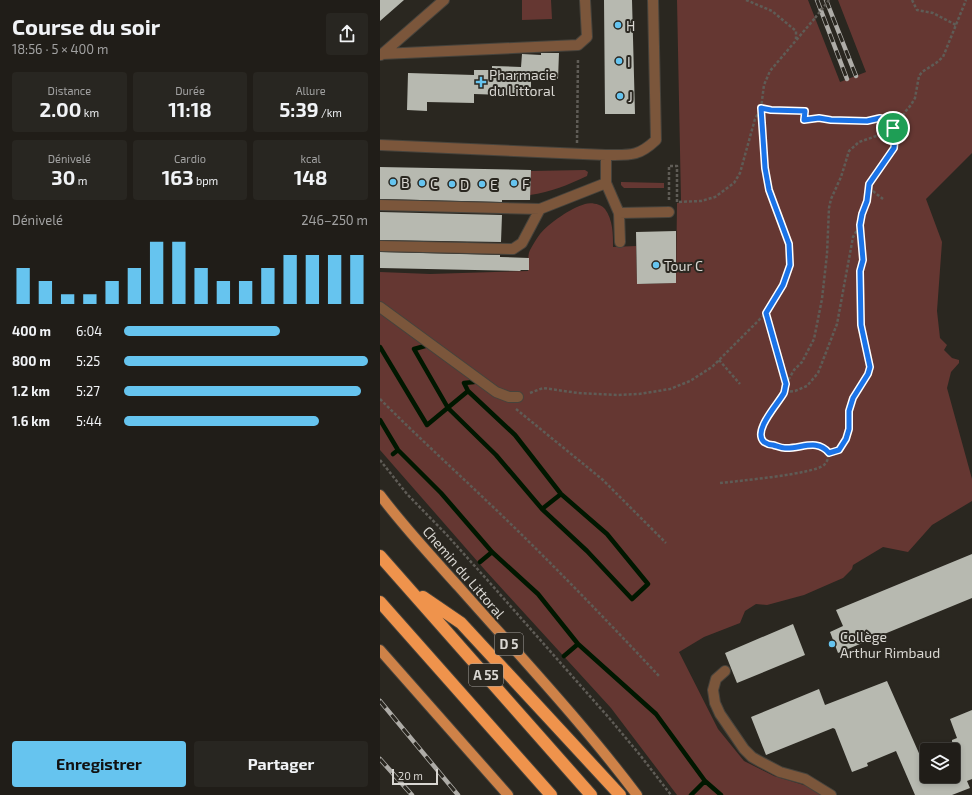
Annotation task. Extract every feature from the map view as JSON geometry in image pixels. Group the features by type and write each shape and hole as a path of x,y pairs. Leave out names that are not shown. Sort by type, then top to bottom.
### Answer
{"highway":[{"name":"A 55","path":"380,556 591,795"},
{"path":"407,586 461,623 620,795"},
{"name":"A 55","path":"380,602 551,795"}],"main road":[{"name":"Chemin du Littoral","path":"380,495 582,726 618,769 637,795"},
{"path":"382,651 508,795"}],"street":[{"path":"381,54 444,0"},
{"path":"381,54 578,45 587,37 585,0"},
{"path":"380,145 606,155 633,155 646,150 656,140 653,0"},
{"path":"606,155 606,183 618,213 620,242"},
{"path":"380,205 540,209 606,183"},
{"path":"380,246 512,249 522,243 540,209"},
{"path":"618,213 669,212"},
{"path":"380,307 496,392 509,397 516,402"},
{"path":"725,671 716,679 713,690 715,703 720,714 744,749 759,762 780,772 805,779 831,795"}],"path":[{"path":"746,0 772,11 796,31 796,40"},
{"path":"666,543 603,480 516,402 543,388 617,395 640,394 670,389 690,381 712,366 766,313 783,285 790,265 789,244 769,190 766,175 761,108 764,85 770,71 829,0"},
{"path":"912,0 917,10 933,13 956,25"},
{"path":"720,483 807,471 824,466 828,460 829,453 826,449 819,445 785,448 764,442 761,436 761,428 785,392 786,384 794,370 802,362 814,339 822,300 830,199 841,177 849,151 859,142 885,133 898,125 915,98 919,76 922,72 943,57 966,0"},
{"path":"577,154 578,45"},
{"path":"761,108 771,110 805,111 804,120 819,118 831,120 867,121 880,118 886,119 889,120 893,128 895,138 894,148 869,184 867,201 860,225 863,260 860,271 861,325 870,367 868,374 853,398 849,411 849,429 846,439 839,450 829,453"},
{"path":"669,212 669,166 677,166 678,202 701,201 715,197 734,183 740,173 756,119 761,108"},
{"path":"869,188 883,199"},
{"path":"785,392 795,391 807,386 818,373 837,324 853,237 860,225"},
{"path":"766,313 786,384"},
{"path":"719,360 740,384"},
{"path":"380,399 406,426 518,531 659,676"},
{"path":"380,460 416,504 446,534 610,719 671,795"}],"shaded area":[{"path":"522,0 551,0 552,19 522,20"},
{"path":"677,0 808,0 840,82 866,72 838,0 972,0 972,153 926,199 942,242 937,311 940,338 947,345 944,350 952,358 959,360 959,363 951,372 947,388 972,479 972,501 932,525 908,552 883,547 853,565 852,569 843,578 804,595 767,605 756,604 745,611 740,623 704,637 679,652 718,729 744,761 774,776 807,786 821,795 677,795 611,708 485,570 380,450 380,272 430,274 528,271 529,252 540,234 549,225 567,212 579,206 590,203 601,206 608,213 612,227 613,247 636,246 637,284 676,283 677,203 681,202"},
{"path":"585,170 588,172 587,176 552,190 530,195 531,171"},
{"path":"621,182 664,183 664,188 624,188 621,185"}],"building":[{"path":"380,0 404,0 380,21"},
{"path":"604,0 632,0 635,114 605,114"},
{"path":"541,53 559,53 558,79 531,78 531,96 474,94 474,103 427,102 427,111 407,110 408,73 474,75 474,70 492,70 492,66 521,67 522,54 541,55"},
{"path":"380,167 531,170 530,200 502,200 502,202 380,199"},
{"path":"380,212 502,215 501,242 380,240"},
{"name":"Tour C","path":"676,231 676,283 637,284 636,232"},
{"path":"380,252 500,255 500,257 529,258 529,270 380,268"},
{"path":"972,554 972,598 838,653 830,632 843,626 836,610"},
{"path":"793,624 805,655 737,683 725,653"},
{"path":"887,681 920,755 920,783 960,783 960,743 952,743 952,740 957,738 950,719 972,710 972,779 967,781 970,788 952,795 915,795 896,751 867,763 868,766 852,772 835,729 833,728 766,755 751,717 819,689 825,705"}],"waterway":[{"path":"425,346 414,349 448,408 496,455 542,509 587,551 632,599 648,584 607,534 561,494 515,435 468,391 464,383 474,382"},
{"path":"380,347 427,425 468,391"},
{"path":"380,420 398,450 441,493 492,552 538,594 578,644 656,714 705,781 721,795"},
{"path":"393,454 398,450"},
{"path":"542,509 561,494"},
{"path":"480,562 492,552"},
{"path":"564,656 578,644"},
{"path":"691,795 705,781"}],"railway":[{"path":"817,0 847,79"},
{"path":"826,0 856,76"},
{"path":"380,701 458,795"},
{"path":"380,759 412,795"}],"place":[{"name":"H","path":"618,25"},
{"name":"I","path":"619,61"},
{"name":"Pharmacie du Littoral","path":"481,82"},
{"name":"J","path":"620,96"},
{"name":"B","path":"393,182"},
{"name":"C","path":"422,183"},
{"name":"F","path":"514,183"},
{"name":"D","path":"452,184"},
{"name":"E","path":"482,184"},
{"name":"Tour C","path":"656,265"},
{"name":"Collège Arthur Rimbaud","path":"832,644"}],"route":[{"path":"761,108 771,110 805,111 804,120 819,118 831,120 867,121 880,118 889,120 893,128 895,138 894,148 869,184 867,201 860,225 863,260 860,271 861,325 870,367 868,374 853,398 849,411 849,429 846,439 839,450 829,453 826,449 819,445 785,448 764,442 761,436 761,428 785,392 786,384 766,313 783,285 790,265 789,244 769,190 765,168 761,108"}]}
